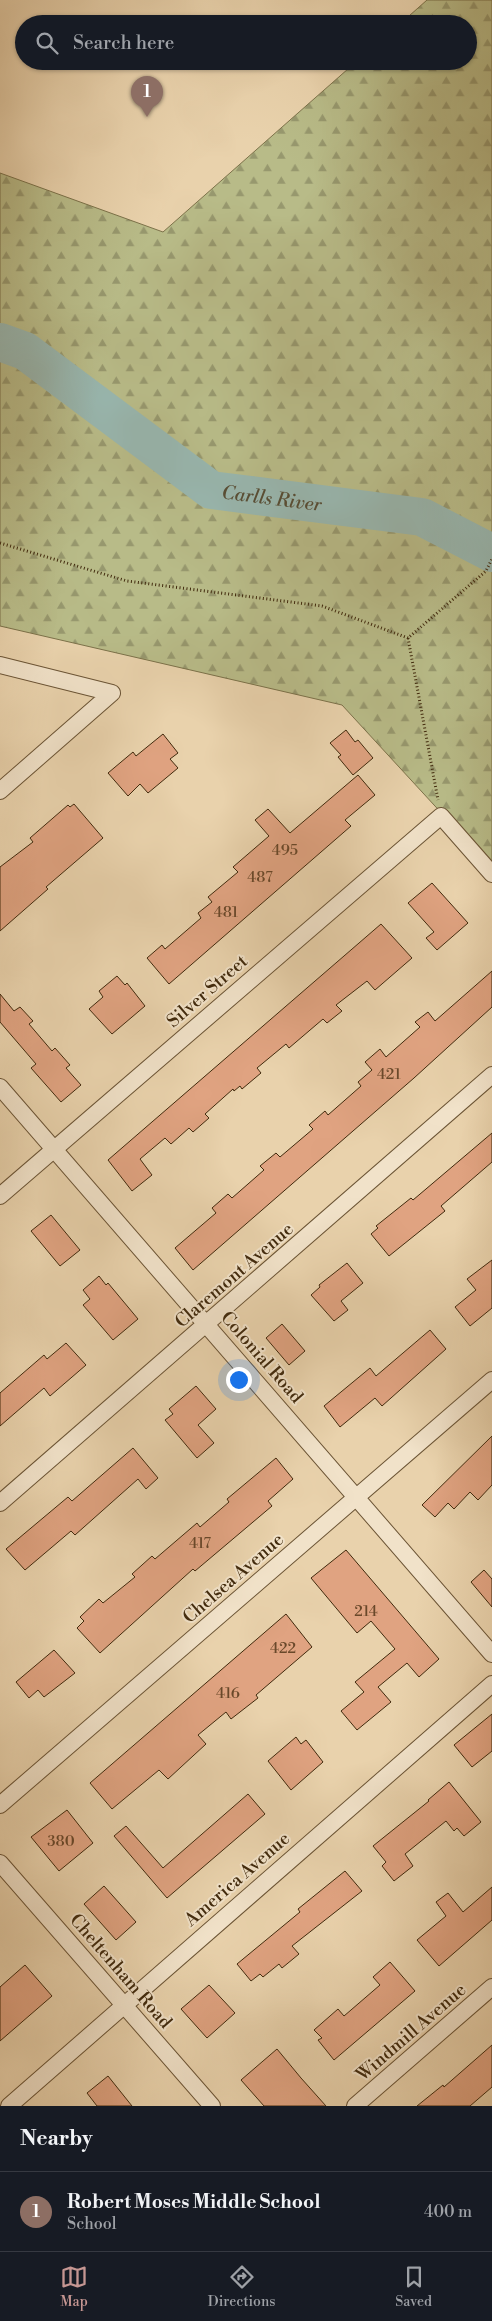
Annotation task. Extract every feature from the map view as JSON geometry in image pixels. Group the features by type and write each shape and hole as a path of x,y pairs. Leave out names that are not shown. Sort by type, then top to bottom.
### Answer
{"street":[{"path":"0,666 112,693 0,790"},
{"path":"441,816 492,874"},
{"name":"Silver Street","path":"0,1196 441,816"},
{"name":"Claremont Avenue","path":"0,1503 492,1075"},
{"name":"Colonial Road","path":"0,1087 492,1654"},
{"name":"Chelsea Avenue","path":"0,1805 492,1380"},
{"name":"America Avenue","path":"9,2106 492,1684"},
{"name":"Cheltenham Road","path":"0,1863 212,2106"},
{"name":"Windmill Avenue","path":"355,2106 492,1987"}],"path":[{"path":"0,543 126,581 322,606 408,638"},
{"path":"408,638 486,571 492,559"},
{"path":"408,638 441,816"}],"green space":[{"path":"427,0 492,0 492,868 342,705 0,626 0,173 163,232 347,70 477,70 477,15 410,15"}],"building":[{"path":"346,730 355,742 358,740 373,758 353,775 338,757 341,755 330,743"},
{"path":"163,734 178,753 170,759 178,768 148,793 140,784 128,796 108,773 133,752 136,756"},
{"path":"358,775 375,795 345,820 351,826 169,984 147,958 162,945 165,949 201,918 198,913 212,902 208,897 238,872 233,867 269,836 255,820 268,809 290,833"},
{"path":"74,804 103,838 46,887 48,889 0,931 0,867 33,842 30,838 68,805 70,807"},
{"path":"432,883 468,923 437,950 426,938 434,932 408,903"},
{"path":"381,924 412,958 375,990 367,981 336,1005 342,1011 327,1023 323,1019 289,1048 286,1044 257,1068 261,1073 242,1089 240,1086 234,1091 233,1089 205,1114 209,1118 193,1132 189,1128 171,1144 165,1138 140,1159 152,1175 132,1191 108,1160"},
{"path":"492,971 492,1007 414,1078 193,1270 175,1248 216,1213 212,1208 228,1194 232,1198 264,1170 260,1166 276,1153 280,1157 313,1129 309,1125 325,1111 328,1115 361,1086 358,1082 372,1070 365,1062 380,1049 386,1057 420,1027 415,1022 428,1012 435,1021"},
{"path":"117,976 125,985 127,983 145,1006 112,1034 89,1009 103,997 99,991"},
{"path":"0,994 14,1011 20,1007 33,1021 29,1024 52,1051 55,1048 70,1065 66,1068 81,1085 61,1102 31,1068 36,1064 0,1022"},
{"path":"492,1133 492,1162 441,1206 445,1211 389,1256 371,1234 378,1228 376,1226 411,1198 413,1200"},
{"path":"51,1215 80,1250 60,1266 31,1231"},
{"path":"492,1260 492,1308 470,1326 455,1307 476,1290 467,1279"},
{"path":"347,1263 363,1283 341,1301 348,1310 334,1321 311,1295 320,1287 319,1285"},
{"path":"99,1276 106,1285 108,1283 138,1319 113,1340 83,1305 90,1299 83,1290"},
{"path":"282,1324 305,1351 289,1365 266,1338"},
{"path":"430,1330 446,1349 382,1406 375,1398 340,1427 324,1406 370,1368 376,1376"},
{"path":"66,1343 86,1365 50,1396 44,1388 0,1426 0,1393 44,1355 47,1359"},
{"path":"196,1386 216,1409 198,1425 214,1443 197,1458 165,1420 173,1414 169,1409"},
{"path":"492,1436 492,1485 478,1500 470,1492 454,1509 448,1503 435,1517 422,1505"},
{"path":"133,1448 158,1478 146,1489 138,1479 75,1535 71,1531 25,1570 6,1549 68,1497 72,1501"},
{"path":"276,1458 293,1479 268,1501 272,1506 195,1571 193,1569 100,1653 77,1628 84,1621 80,1617 99,1599 103,1603 135,1577 132,1574 152,1556 155,1559 197,1523 200,1527 229,1502 227,1499"},
{"path":"346,1550 439,1659 419,1677 407,1663 378,1687 391,1702 357,1730 341,1711 364,1692 355,1682 395,1649 371,1621 357,1633 311,1578"},
{"path":"484,1570 492,1579 492,1607 471,1582"},
{"path":"286,1614 312,1647 256,1695 258,1698 231,1719 226,1712 198,1735 206,1744 168,1779 159,1770 112,1809 90,1783"},
{"path":"54,1650 75,1673 44,1697 38,1690 29,1698 16,1682"},
{"path":"492,1714 492,1751 472,1767 454,1745"},
{"path":"296,1737 301,1744 306,1740 323,1762 291,1790 268,1761"},
{"path":"449,1782 481,1822 464,1836 457,1828 454,1831 446,1821 405,1854 413,1866 394,1881 382,1866 386,1862 373,1846 429,1801"},
{"path":"248,1794 265,1814 167,1898 114,1836 126,1826 163,1868"},
{"path":"67,1810 93,1843 59,1871 31,1837"},
{"path":"345,1871 362,1891 292,1946 299,1954 282,1968 279,1964 263,1977 260,1974 251,1981 237,1964 300,1912 298,1909"},
{"path":"104,1886 136,1922 116,1940 84,1904"},
{"path":"492,1887 492,1920 439,1966 417,1940 446,1916 436,1902 448,1893 463,1912"},
{"path":"390,1962 415,1991 334,2060 318,2040 322,2038 314,2030 338,2009 344,2016 380,1985 373,1977"},
{"path":"25,1965 52,1996 0,2041 0,1987"},
{"path":"209,1985 235,2013 207,2038 181,2009"},
{"path":"492,2045 492,2087 470,2106 417,2106 443,2085 444,2087"},
{"path":"277,2049 326,2106 264,2106 241,2080"},
{"path":"108,2076 132,2106 97,2106 87,2093"}],"waterway":[{"name":"Carlls River","path":"0,342 25,351 211,490 422,517 492,553"}],"place":[{"name":"Robert Moses Middle School","path":"147,117"}]}
